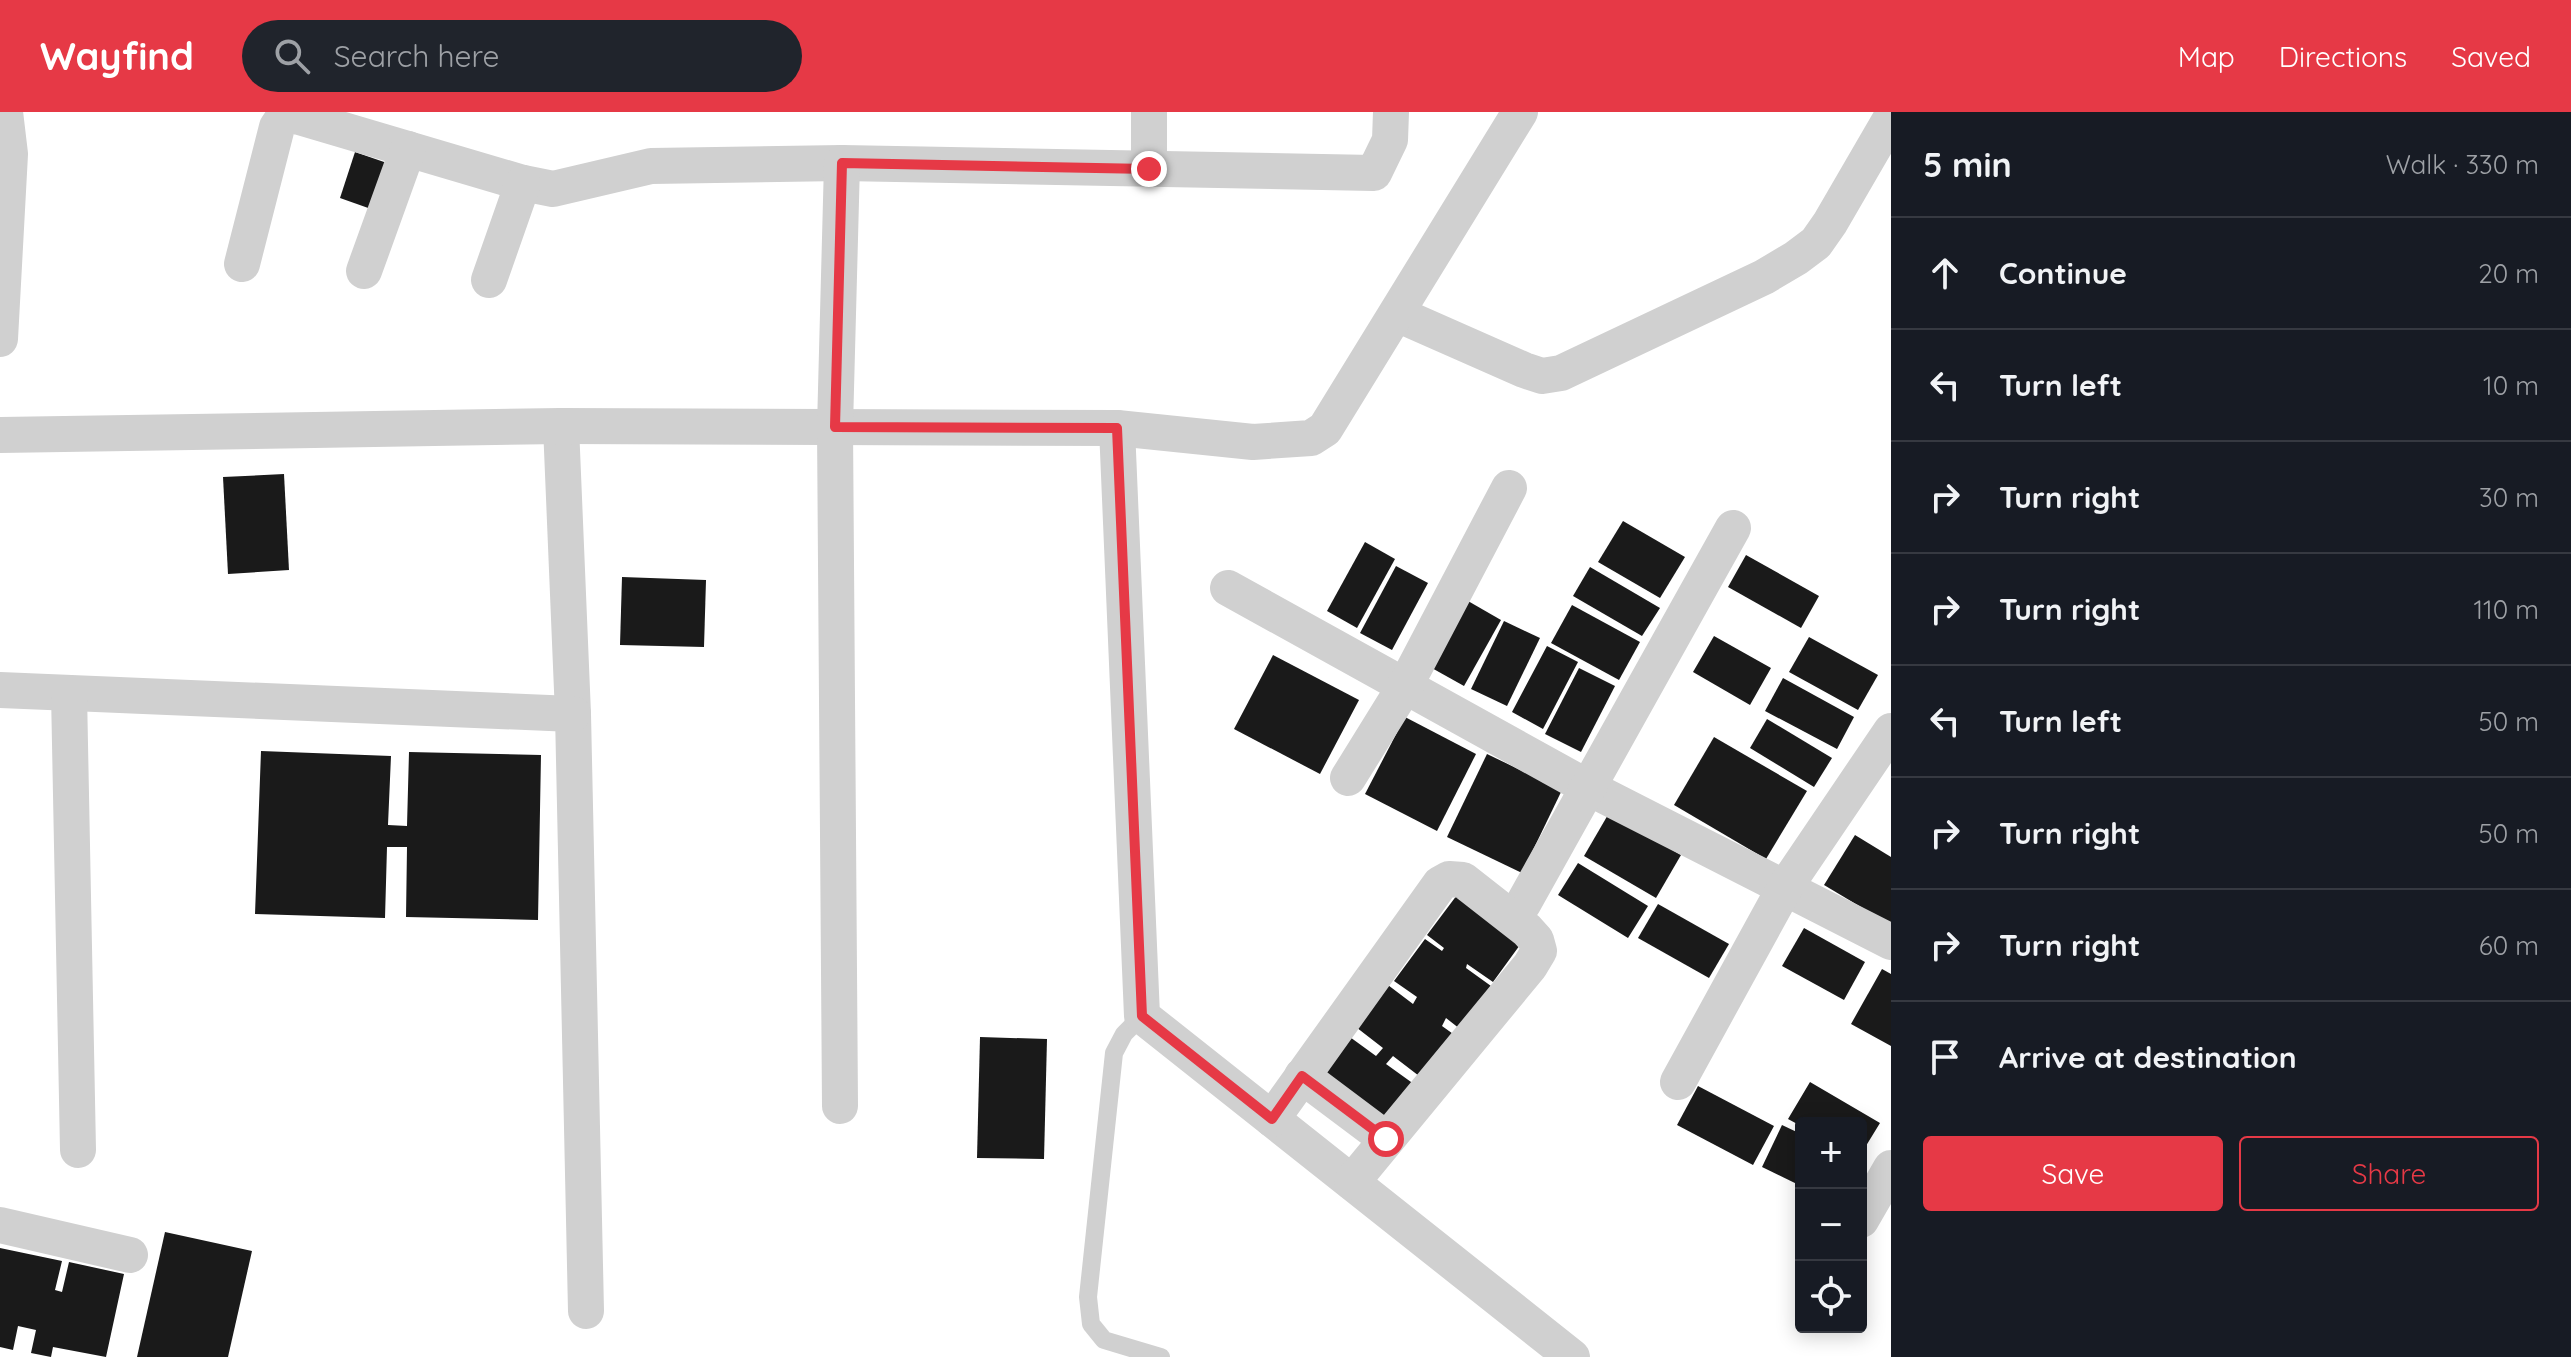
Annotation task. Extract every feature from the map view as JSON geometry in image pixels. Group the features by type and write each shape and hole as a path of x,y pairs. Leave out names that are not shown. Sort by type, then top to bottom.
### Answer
{"street":[{"path":"0,339 5,112"},
{"path":"1149,112 1149,169"},
{"path":"242,264 277,127 283,118 291,114 523,183 553,189 651,166 842,163 1374,173 1390,140 1391,112"},
{"path":"0,435 561,426 1117,428 1253,442 1311,438 1325,429 1520,112"},
{"path":"1397,314 1524,370 1542,376 1561,373 1764,277 1816,243 1891,118"},
{"path":"364,271 408,149"},
{"path":"840,1106 835,427 842,163"},
{"path":"489,280 523,183"},
{"path":"561,426 573,714 586,1311"},
{"path":"1117,428 1142,1016 1572,1357"},
{"path":"1348,778 1405,686 1509,488"},
{"path":"1523,904 1733,528"},
{"path":"1228,588 1589,788 1891,942"},
{"path":"0,690 573,714"},
{"path":"69,693 78,1150"},
{"path":"1678,1082 1784,889 1891,731"},
{"path":"1272,1119 1440,884 1449,879 1463,880 1527,930 1536,940 1539,951 1530,966 1352,1182"},
{"path":"1302,1076 1386,1139"},
{"path":"1314,1152 1345,1109"},
{"path":"1867,1210 1891,1168"},
{"path":"0,1225 130,1255"}],"lane":[{"path":"1142,1016 1124,1034 1114,1053 1088,1297 1091,1324 1104,1340 1161,1357"}],"building":[{"path":"355,152 387,163 371,209 340,198"},
{"path":"284,474 289,570 228,574 223,477"},
{"path":"1623,521 1685,557 1660,598 1598,562"},
{"path":"1365,542 1395,559 1357,628 1327,611"},
{"path":"1746,555 1819,596 1801,628 1728,587"},
{"path":"1396,566 1428,583 1392,650 1360,633"},
{"path":"1590,567 1660,608 1642,636 1573,596"},
{"path":"622,577 706,580 704,647 620,645"},
{"path":"1468,601 1501,620 1464,686 1430,667"},
{"path":"1572,605 1640,642 1619,680 1551,643"},
{"path":"1504,621 1540,638 1507,706 1471,689"},
{"path":"1714,636 1771,668 1750,705 1693,672"},
{"path":"1809,637 1878,675 1858,710 1789,672"},
{"path":"1547,646 1578,662 1543,729 1512,712"},
{"path":"1273,655 1359,700 1320,774 1234,729"},
{"path":"1579,668 1615,686 1581,752 1545,734"},
{"path":"1783,678 1854,717 1837,749 1765,711"},
{"path":"1405,717 1476,754 1437,831 1365,794"},
{"path":"1767,719 1832,758 1814,787 1750,748"},
{"path":"1714,737 1807,791 1766,859 1674,805"},
{"path":"261,751 391,756 388,825 407,826 409,752 541,755 538,920 406,917 407,847 387,847 385,918 255,914"},
{"path":"1487,754 1562,790 1522,873 1447,837"},
{"path":"1609,813 1681,855 1656,898 1584,856"},
{"path":"1855,835 1891,857 1891,925 1824,885"},
{"path":"1578,863 1648,906 1628,938 1558,895"},
{"path":"1460,891 1525,938 1493,982 1467,964 1466,968 1491,986 1460,1029 1446,1018 1442,1026 1456,1036 1423,1079 1393,1056 1386,1064 1418,1087 1385,1132 1310,1076 1343,1032 1376,1056 1383,1048 1352,1024 1384,982 1413,1004 1417,997 1394,981 1425,939 1442,951 1444,948 1427,935"},
{"path":"1658,904 1729,944 1709,978 1638,938"},
{"path":"1804,928 1865,962 1844,1000 1782,966"},
{"path":"1882,969 1891,974 1891,1046 1851,1024"},
{"path":"980,1037 1047,1039 1044,1159 977,1158"},
{"path":"1810,1082 1880,1123 1867,1144 1867,1117 1795,1117 1795,1123 1788,1119"},
{"path":"1698,1086 1774,1126 1753,1165 1677,1125"},
{"path":"1782,1125 1795,1131 1795,1183 1762,1167"},
{"path":"165,1232 252,1251 228,1357 137,1357"},
{"path":"0,1248 62,1261 55,1290 62,1292 69,1262 124,1274 106,1357 53,1347 51,1357 31,1353 36,1330 18,1326 13,1350 0,1347"}],"route":[{"path":"1149,169 842,163 835,427 1117,428 1142,1016 1272,1119 1302,1076 1386,1139"}]}
